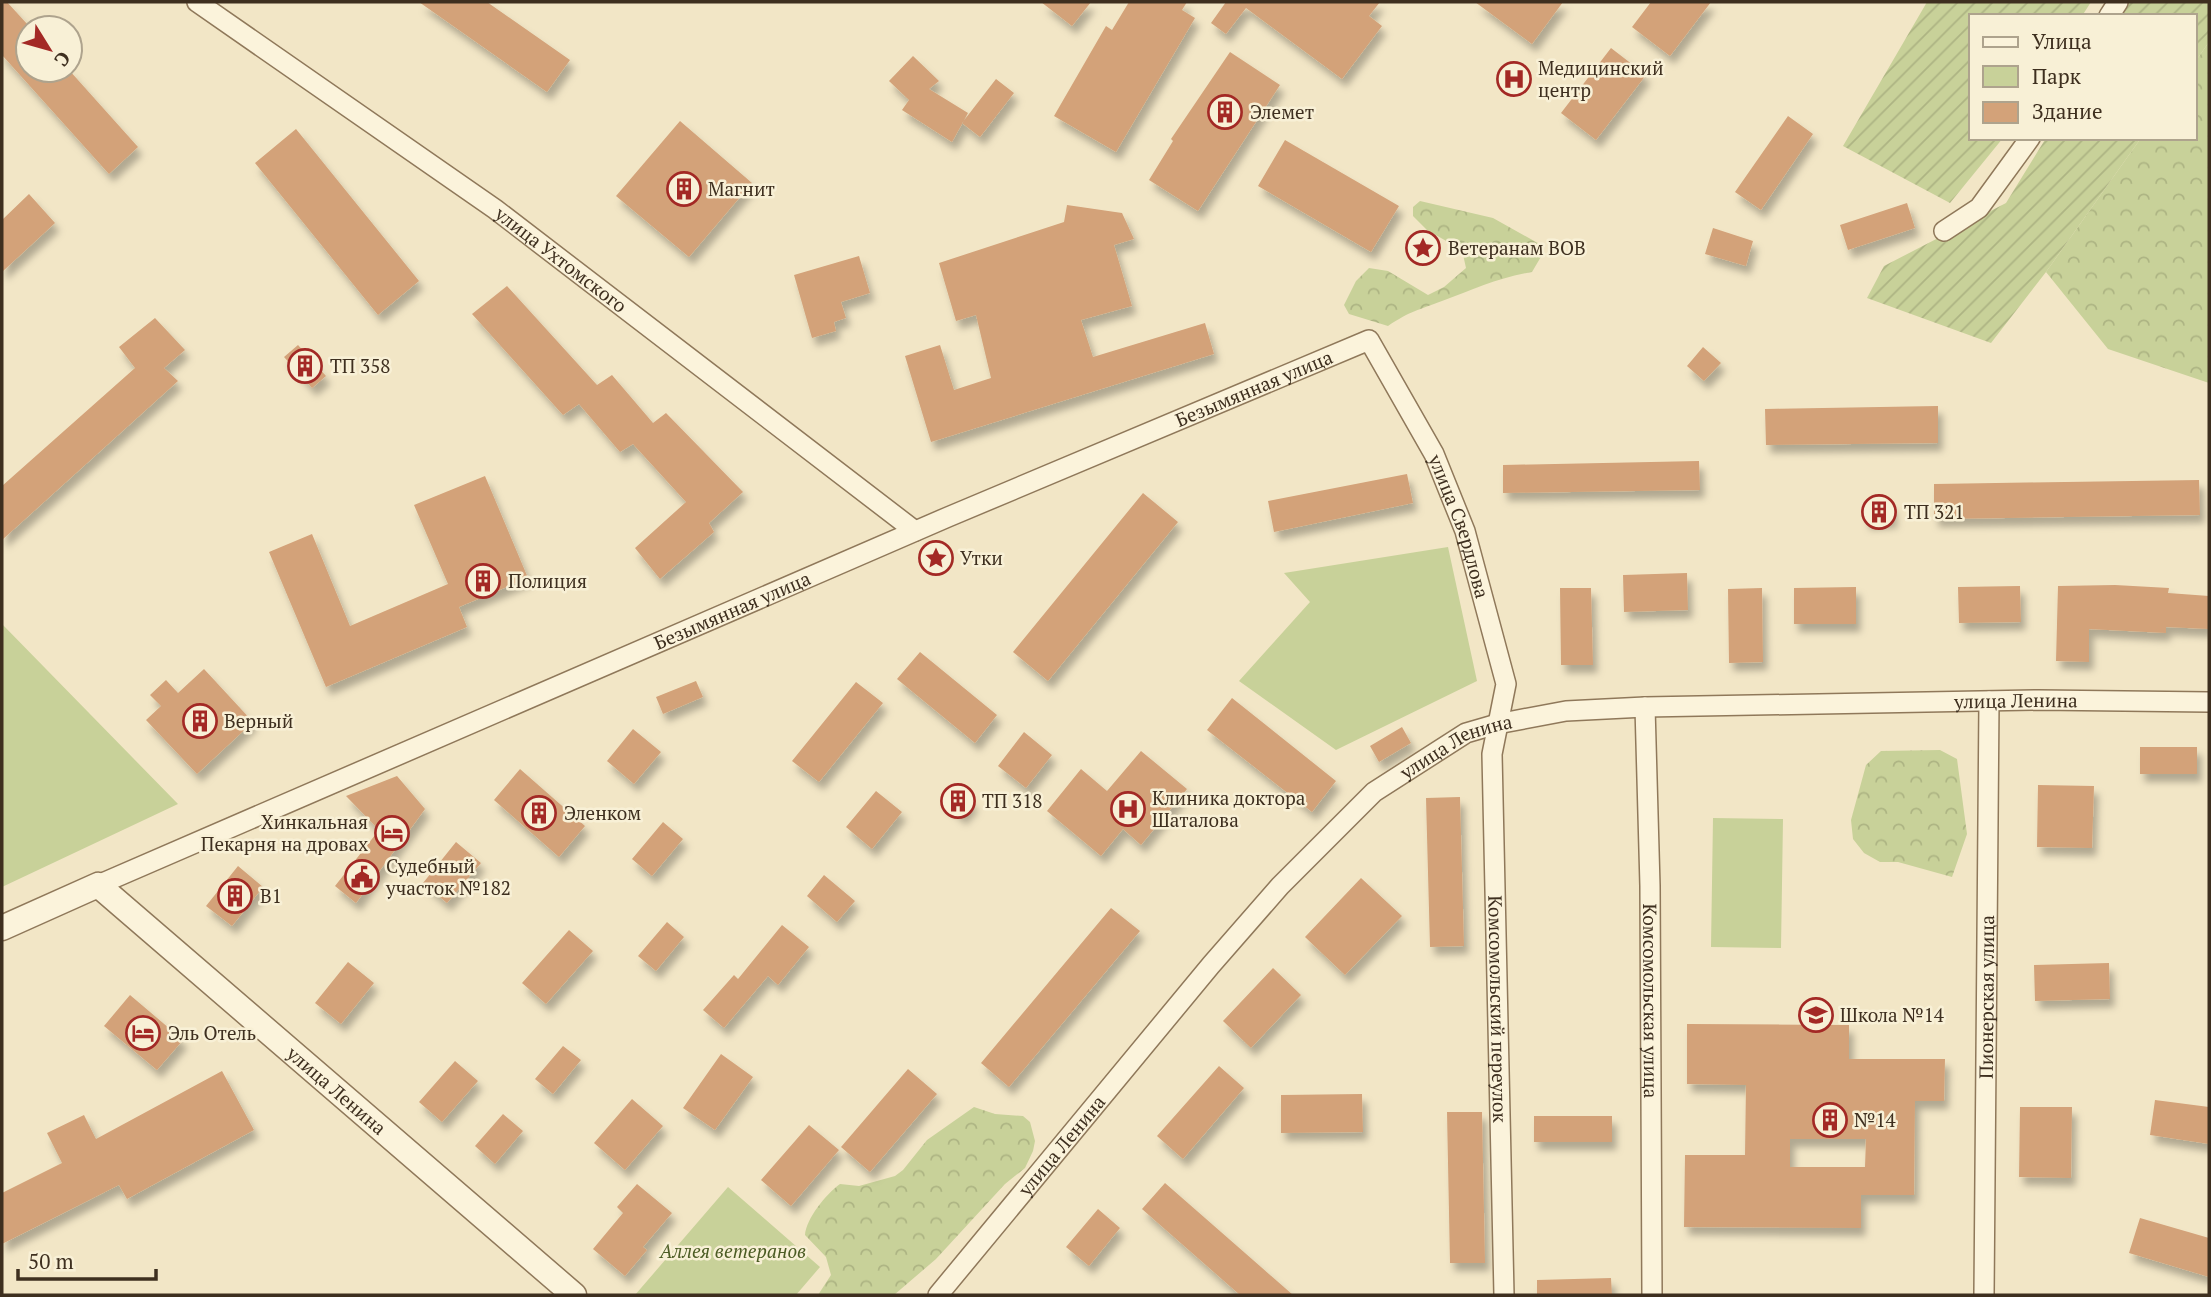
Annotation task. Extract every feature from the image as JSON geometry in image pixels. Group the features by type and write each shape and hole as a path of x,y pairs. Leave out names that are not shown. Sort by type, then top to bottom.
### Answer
{"street":[{"name":"улица Ухтомского","path":"197,2 495,209 915,531"},
{"path":"1944,231 1979,208 2030,140"},
{"name":"Безымянная улица","path":"98,885 915,531 1369,340"},
{"name":"улица Свердлова","path":"1369,340 1434,454 1465,531 1506,684 1497,724"},
{"name":"улица Ленина","path":"938,1295 1168,1016 1280,886 1374,792 1466,733 1497,724 1566,711 1645,707 1989,701 2209,702"},
{"name":"Пионерская улица","path":"1984,1295 1989,701"},
{"name":"Комсомольская улица","path":"1645,707 1651,900 1652,1295"},
{"name":"Комсомольский переулок","path":"1497,724 1492,754 1504,1295"},
{"path":"2,928 98,885"},
{"name":"улица Ленина","path":"98,885 574,1295"}],"green space":[{"path":"1927,2 2091,2 2083,14 1969,14 1969,140 2001,140 1950,203 1843,146"},
{"path":"2130,2 2209,2 2209,42 2197,59 2197,14 2122,14"},
{"path":"2209,42 2209,383 2108,349 2046,272 2140,140 2197,140 2197,59"},
{"path":"2045,140 2140,140 2046,272 1991,343 1867,298 1884,266 2006,203"},
{"path":"1420,201 1493,218 1543,246 1542,255 1532,272 1476,288 1415,311 1388,326 1349,314 1344,305 1356,281 1369,268 1388,271 1428,295 1444,287 1466,268 1462,250 1427,230 1413,216 1413,207"},
{"path":"1448,547 1477,681 1336,750 1239,681 1310,602 1284,573"},
{"path":"2,624 178,804 2,887"},
{"path":"1940,750 1957,759 1967,834 1952,877 1898,862 1880,862 1864,853 1853,839 1851,820 1866,765 1881,751"},
{"path":"1713,818 1783,819 1781,948 1711,947"},
{"path":"974,1107 995,1114 1023,1116 1030,1122 1035,1141 1025,1168 1005,1184 936,1259 894,1295 818,1295 831,1275 826,1257 805,1235 813,1214 823,1200 840,1184 859,1186 895,1176 927,1140"},
{"name":"Аллея ветеранов","path":"728,1187 820,1267 796,1295 635,1295"}],"building":[{"path":"2,2 7,2 18,14 14,14 14,68 2,55"},
{"path":"419,2 487,2 570,60 547,92"},
{"path":"1041,2 1091,2 1072,26"},
{"path":"1129,2 1187,2 1182,10 1195,18 1116,152 1054,116 1106,26 1112,30"},
{"path":"1226,2 1380,2 1369,16 1382,26 1342,79 1246,8 1226,34 1211,23"},
{"path":"1475,2 1563,2 1532,44"},
{"path":"1651,2 1711,2 1670,56 1632,27"},
{"path":"1611,48 1646,75 1596,140 1561,113"},
{"name":"Элемет","path":"1230,52 1280,85 1198,211 1149,180 1173,141 1171,139"},
{"path":"913,56 939,81 929,89 968,113 952,142 902,110 909,100 889,81"},
{"path":"996,79 1014,93 980,137 962,123"},
{"path":"28,84 82,84 138,147 109,174"},
{"path":"1788,116 1813,134 1761,210 1735,192"},
{"name":"Магнит","path":"680,121 752,183 689,257 616,196"},
{"path":"296,129 419,281 378,315 255,163"},
{"path":"1285,140 1399,206 1371,252 1258,186"},
{"path":"29,194 55,223 2,272 2,220"},
{"path":"1907,203 1915,228 1848,250 1840,225"},
{"path":"1067,205 1122,213 1134,239 1114,245 1132,306 1081,320 1093,357 1205,323 1214,354 931,442 905,356 940,345 954,390 991,378 976,315 956,321 939,263 1064,222"},
{"path":"1713,228 1753,241 1746,266 1705,254"},
{"path":"859,256 870,293 841,302 846,318 834,322 836,331 812,338 794,275"},
{"path":"507,286 597,385 612,375 653,423 666,413 743,492 709,523 714,532 660,579 635,548 686,502 633,444 620,452 579,404 563,415 472,314"},
{"path":"155,318 185,350 164,368 178,381 2,540 2,486 135,368 119,347"},
{"name":"ТП 358","path":"298,345 326,376 312,388 284,357"},
{"path":"1703,347 1721,363 1704,381 1687,366"},
{"path":"1938,406 1938,443 1766,445 1765,409"},
{"path":"1699,461 1700,490 1503,493 1503,465"},
{"path":"1407,474 1413,503 1274,532 1268,501"},
{"name":"Полиция","path":"485,476 528,578 459,607 467,627 326,687 269,552 312,534 350,626 448,584 414,505"},
{"path":"2199,480 2200,515 1934,519 1934,484"},
{"path":"1143,493 1178,522 1048,681 1013,652"},
{"name":"ТП 321","path":"1892,503 1893,520 1865,522 1864,505"},
{"path":"1687,573 1688,610 1624,612 1623,575"},
{"path":"2020,586 2021,622 1959,623 1958,587"},
{"path":"2058,586 2169,588 2168,593 2209,596 2209,629 2166,627 2166,633 2089,629 2089,662 2056,661"},
{"path":"1856,587 1856,624 1794,624 1794,588"},
{"path":"1560,588 1591,588 1593,665 1561,665"},
{"path":"1762,588 1763,662 1729,663 1728,589"},
{"path":"920,652 997,715 975,743 897,679"},
{"name":"Верный","path":"204,669 253,722 197,774 146,720 161,706 150,695 166,680 178,693"},
{"path":"696,681 703,697 663,714 656,697"},
{"path":"856,682 883,703 819,782 792,761"},
{"path":"1232,698 1336,781 1312,812 1207,730"},
{"path":"1402,727 1411,743 1379,762 1370,746"},
{"path":"633,729 661,752 634,784 607,761"},
{"path":"1024,732 1052,755 1026,788 998,766"},
{"path":"2140,747 2197,747 2197,774 2140,774"},
{"path":"1141,751 1187,789 1141,845 1123,829 1101,856 1047,811 1081,769 1107,791"},
{"name":"Эленком","path":"520,769 585,826 559,857 494,800"},
{"path":"397,776 425,809 356,903 335,886 379,830 346,796"},
{"path":"2038,785 2094,786 2092,848 2037,847"},
{"name":"ТП 318","path":"954,786 974,803 962,817 942,800"},
{"path":"876,791 902,812 872,849 846,827"},
{"path":"1460,797 1464,946 1430,947 1426,798"},
{"path":"663,822 683,839 652,876 632,859"},
{"path":"456,842 481,863 447,903 423,883"},
{"name":"B1","path":"238,866 263,887 232,926 206,906"},
{"path":"824,875 855,901 837,922 807,896"},
{"path":"1361,878 1402,916 1345,975 1305,937"},
{"path":"1111,908 1140,931 1009,1087 981,1063"},
{"path":"667,922 684,937 656,971 638,956"},
{"path":"782,925 809,947 778,985 768,976 724,1028 703,1010 734,975 738,979"},
{"path":"569,930 593,951 546,1004 522,983"},
{"path":"348,962 374,983 341,1024 315,1003"},
{"path":"2109,963 2110,999 2035,1001 2034,965"},
{"path":"1273,968 1301,995 1251,1048 1223,1021"},
{"name":"Эль Отель","path":"130,995 183,1040 157,1070 104,1026"},
{"name":"№14","path":"1687,1024 1849,1025 1849,1059 1945,1059 1944,1101 1915,1101 1914,1195 1861,1195 1861,1228 1684,1227 1685,1155 1745,1155 1746,1085 1687,1084","holes":["1790,1139 1866,1139 1865,1167 1790,1167"]},
{"path":"563,1046 581,1060 553,1094 535,1079"},
{"path":"721,1054 753,1077 715,1130 683,1108"},
{"path":"455,1061 478,1081 442,1122 419,1102"},
{"path":"1219,1066 1244,1088 1183,1159 1157,1136"},
{"path":"908,1069 937,1094 870,1172 841,1147"},
{"path":"222,1071 254,1130 127,1199 119,1185 2,1244 2,1193 62,1163 47,1133 84,1115 96,1139"},
{"path":"1362,1094 1363,1132 1281,1133 1281,1095"},
{"path":"632,1099 663,1126 625,1170 594,1143"},
{"path":"2155,1100 2209,1107 2209,1144 2150,1135"},
{"path":"2020,1107 2072,1107 2071,1178 2019,1177"},
{"path":"1447,1112 1482,1112 1485,1263 1450,1263"},
{"path":"503,1114 523,1131 495,1164 475,1146"},
{"path":"1534,1116 1612,1116 1612,1142 1534,1142"},
{"path":"809,1125 839,1150 791,1206 761,1180"},
{"path":"1165,1183 1293,1295 1240,1295 1142,1209"},
{"path":"637,1184 672,1213 643,1247 647,1250 625,1276 593,1249 623,1213 617,1207"},
{"path":"1098,1209 1120,1228 1089,1266 1066,1247"},
{"path":"2140,1218 2209,1238 2209,1277 2129,1253"},
{"path":"1611,1278 1612,1295 1537,1295 1537,1280"}],"place":[{"name":"Медицинский центр","path":"1514,79"},
{"name":"Элемет","path":"1225,112"},
{"name":"Магнит","path":"684,189"},
{"name":"Ветеранам ВОВ","path":"1423,248"},
{"name":"ТП 358","path":"305,366"},
{"name":"ТП 321","path":"1879,512"},
{"name":"Утки","path":"936,558"},
{"name":"Полиция","path":"483,581"},
{"name":"Верный","path":"200,721"},
{"name":"ТП 318","path":"958,801"},
{"name":"Клиника доктора Шаталова","path":"1128,809"},
{"name":"Эленком","path":"539,813"},
{"name":"Хинкальная Пекарня на дровах","path":"392,833"},
{"name":"Судебный участок №182","path":"362,877"},
{"name":"B1","path":"235,896"},
{"name":"Школа №14","path":"1816,1015"},
{"name":"Эль Отель","path":"143,1033"},
{"name":"№14","path":"1830,1120"}]}
